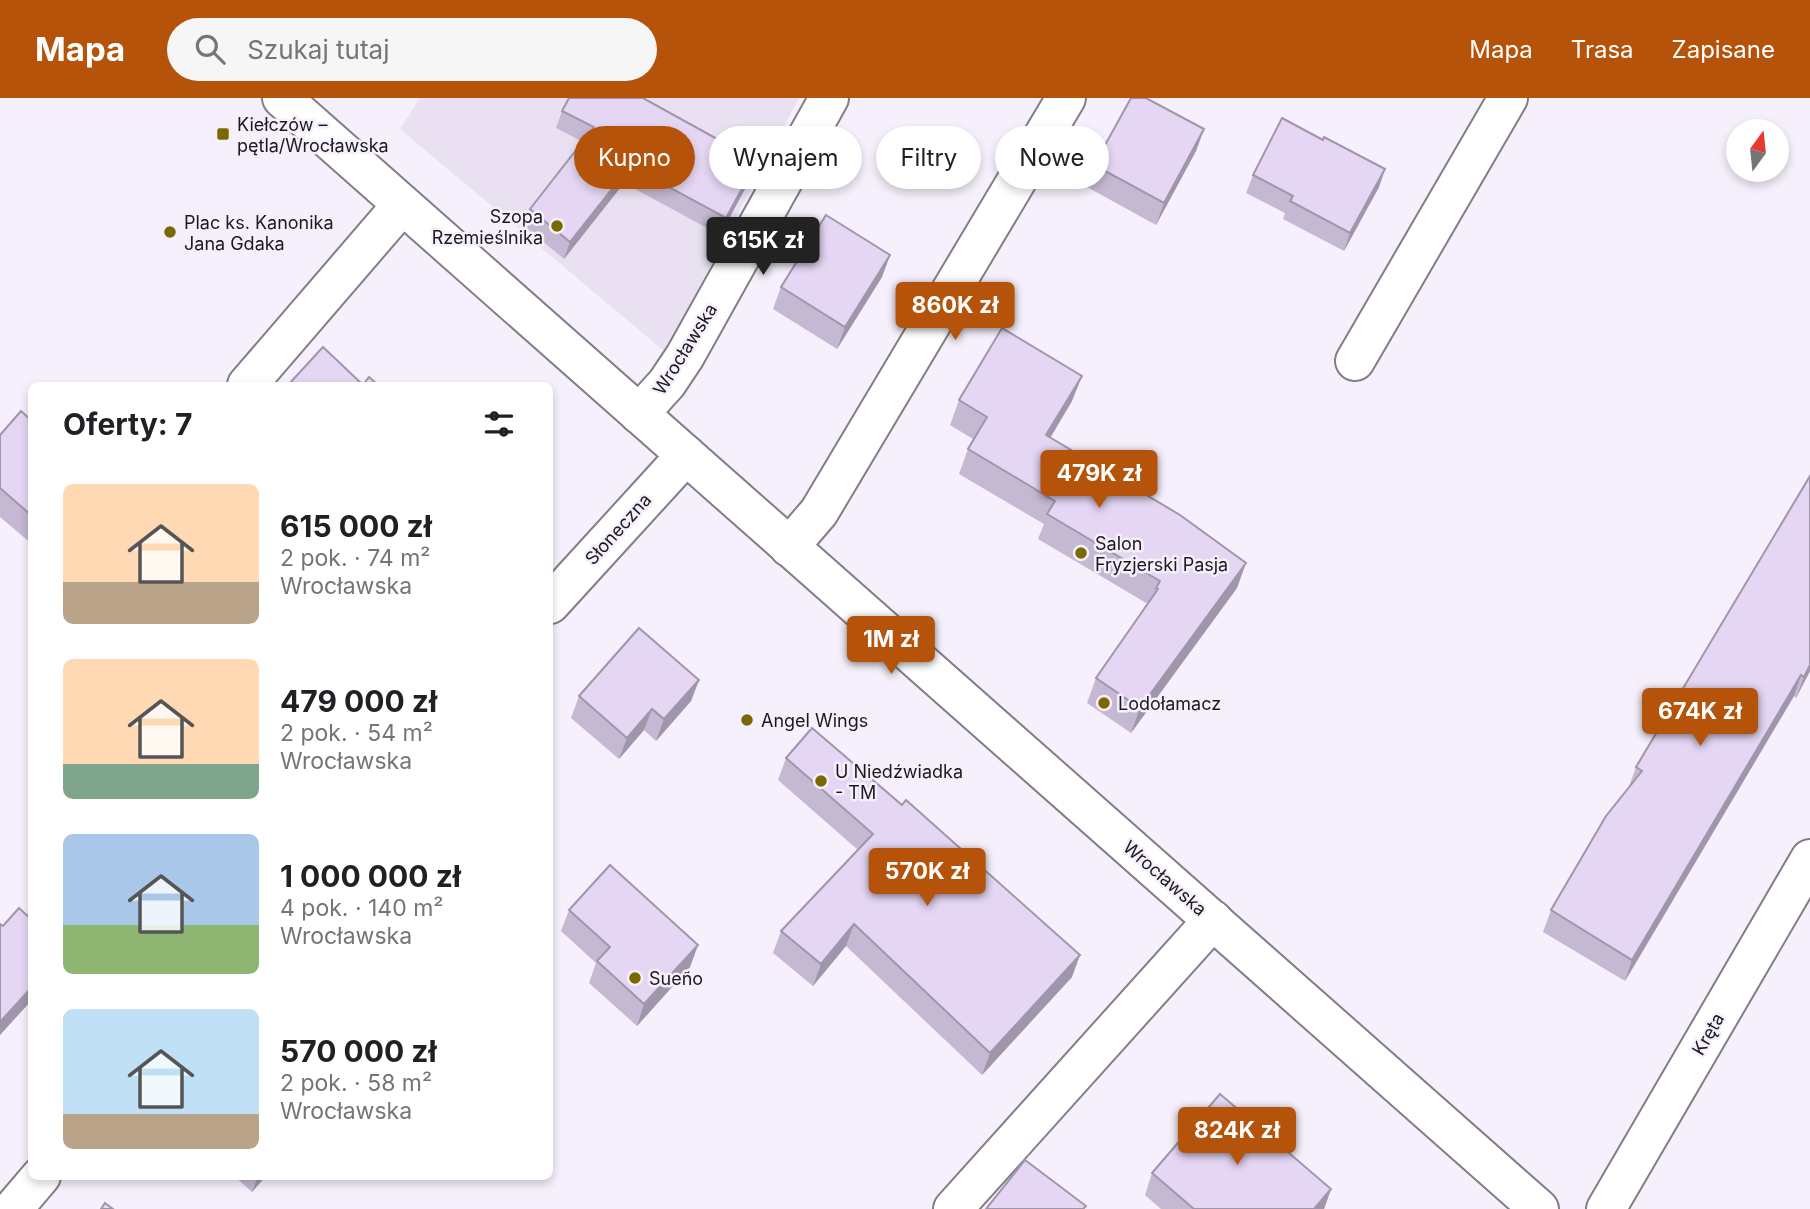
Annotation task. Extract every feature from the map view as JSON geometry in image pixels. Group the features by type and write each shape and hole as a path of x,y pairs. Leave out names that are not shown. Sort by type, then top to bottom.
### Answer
{"street":[{"name":"Wrocławska","path":"282,98 1539,1209"},
{"name":"Wrocławska","path":"639,414 667,383 685,356 829,98"},
{"path":"789,547 819,512 1066,98"},
{"path":"1356,362 1508,98"},
{"path":"250,382 402,205"},
{"name":"Słoneczna","path":"553,601 686,455"},
{"name":"Kręta","path":"1606,1209 1810,859"},
{"path":"953,1209 1213,920"},
{"path":"13,1209 38,1180"}],"shaded area":[{"path":"420,98 799,98 784,126 709,126 709,189 751,189 665,352 400,129"}],"building":[{"path":"569,98 643,98 694,126 592,126 562,111"},
{"path":"1131,98 1146,98 1204,129 1164,203 1109,173 1109,138"},
{"path":"1282,118 1385,169 1350,233 1290,201 1293,196 1253,175"},
{"path":"695,127 709,134 709,189 742,189 726,218 672,189 695,189"},
{"path":"574,153 574,189 612,189 570,242 530,209"},
{"path":"826,215 890,255 845,327 781,287"},
{"path":"1002,328 1082,376 1046,435 1180,515 1246,563 1140,708 1096,678 1158,589 1156,588 1160,581 1047,514 1055,501 968,449 987,417 959,400"},
{"path":"323,347 360,382 291,382"},
{"path":"21,411 28,417 28,512 0,488 0,435"},
{"path":"1810,476 1810,665 1804,677 1801,675 1632,960 1551,910 1606,816 1642,771 1636,767"},
{"path":"639,628 699,680 664,719 652,709 627,738 579,696"},
{"path":"812,728 902,805 906,800 1080,955 990,1053 854,924 821,964 781,931 873,834 786,758"},
{"path":"610,865 698,945 644,1004 597,961 610,947 569,910"},
{"path":"19,908 28,916 28,991 0,1022 0,924 3,926"},
{"path":"1220,1094 1331,1189 1314,1209 1194,1209 1152,1173"},
{"path":"1025,1160 1086,1206 1083,1209 986,1209"},
{"path":"105,1203 113,1209 101,1209"}],"place":[{"name":"Kiełczów – pętla/Wrocławska","path":"223,134"},
{"name":"Szopa Rzemieślnika","path":"557,226"},
{"name":"Plac ks. Kanonika Jana Gdaka","path":"170,232"},
{"name":"Salon Fryzjerski Pasja","path":"1081,553"},
{"name":"Lodołamacz","path":"1104,703"},
{"name":"Angel Wings","path":"747,720"},
{"name":"U Niedźwiadka - TM","path":"821,781"},
{"name":"Sueño","path":"635,978"}]}
